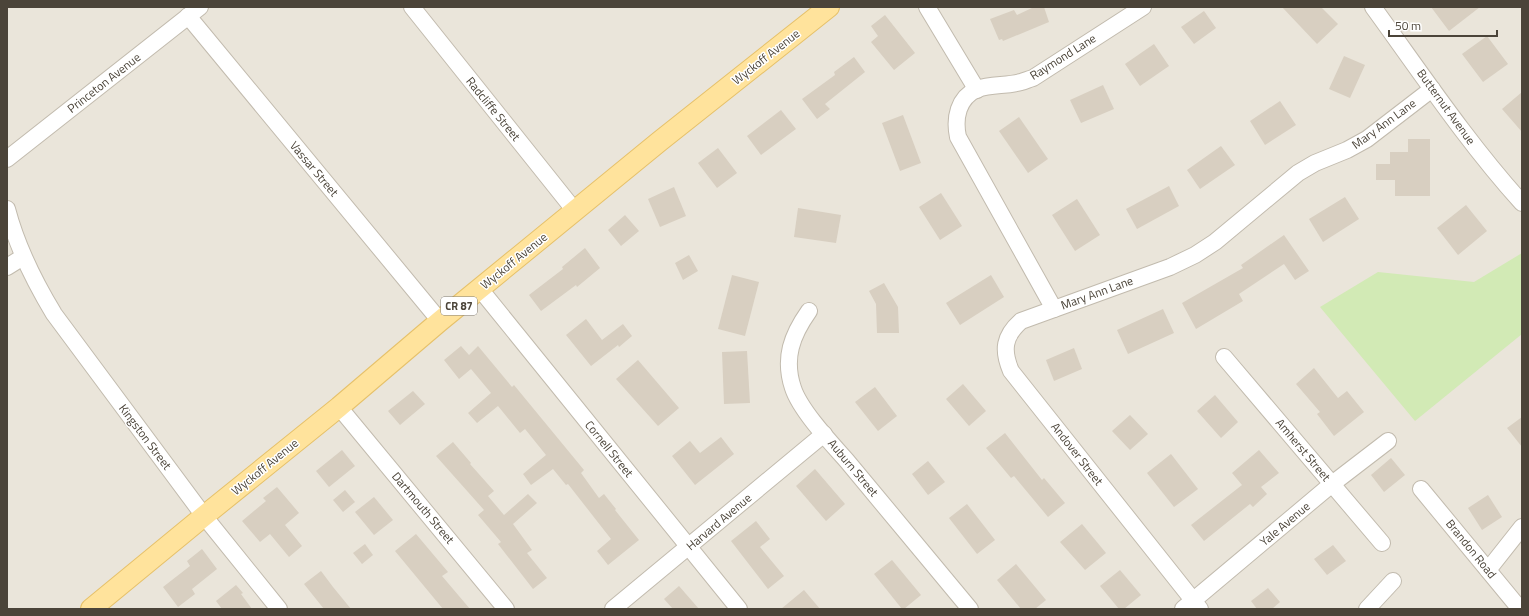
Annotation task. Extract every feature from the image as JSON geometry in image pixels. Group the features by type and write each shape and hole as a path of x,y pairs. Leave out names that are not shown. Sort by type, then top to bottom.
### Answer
{"main road":[{"name":"Wyckoff Avenue","path":"91,609 339,407 440,321 660,141 829,7"}],"street":[{"name":"Radcliffe Street","path":"412,7 575,211"},
{"path":"927,7 977,90"},
{"name":"Raymond Lane","path":"977,90 1033,78 1143,7"},
{"name":"Butternut Avenue","path":"1373,7 1469,140 1522,203"},
{"name":"Princeton Avenue","path":"7,159 194,12"},
{"name":"Vassar Street","path":"194,12 440,321"},
{"name":"Mary Ann Lane","path":"977,90 960,104 956,116 955,126 958,137 1054,309 1170,267 1195,255 1215,242 1298,173 1315,163 1347,150 1367,139 1432,88"},
{"name":"Kingston Street","path":"7,209 23,257 54,314 204,516 279,609"},
{"path":"7,267 23,257"},
{"name":"Cornell Street","path":"480,289 739,609"},
{"name":"Andover Street","path":"1054,309 1021,321 1014,328 1008,337 1005,348 1006,360 1011,371 1192,606"},
{"name":"Auburn Street","path":"809,311 798,327 792,342 789,357 789,372 793,388 800,402 824,434 970,609"},
{"name":"Amherst Street","path":"1224,357 1382,543"},
{"name":"Dartmouth Street","path":"339,407 506,609"},
{"name":"Harvard Avenue","path":"613,609 824,434"},
{"name":"Yale Avenue","path":"1192,606 1332,484 1388,441"},
{"name":"Brandon Road","path":"1422,490 1520,609"},
{"path":"1488,570 1522,527"},
{"path":"1367,609 1393,581"}],"shaded area":[{"path":"7,7 1522,7 1522,609 7,609"}],"green space":[{"path":"1522,253 1522,334 1415,421 1320,307 1378,272 1474,282"}],"building":[{"path":"1034,7 1044,7 1049,22 1003,41 1002,39 999,40 990,19 1014,10 1017,15"},
{"path":"1282,7 1321,7 1338,24 1317,44"},
{"path":"1431,7 1480,7 1449,31"},
{"path":"1204,11 1216,28 1194,44 1181,27"},
{"path":"885,15 915,53 894,70 871,42 878,36 871,26"},
{"path":"1487,36 1508,64 1483,82 1462,54"},
{"path":"1154,44 1169,66 1140,86 1125,64"},
{"path":"1344,56 1365,65 1350,98 1329,89"},
{"path":"854,57 865,72 825,104 830,109 817,119 802,99 835,75 834,72"},
{"path":"1103,85 1114,109 1081,123 1070,100"},
{"path":"1522,92 1522,132 1502,109"},
{"path":"1280,101 1296,125 1265,145 1250,121"},
{"path":"781,110 796,129 761,155 747,136"},
{"path":"903,115 921,163 900,171 882,123"},
{"path":"1019,117 1048,159 1028,173 999,131"},
{"path":"1408,139 1430,139 1430,196 1395,196 1395,180 1376,180 1376,164 1390,164 1390,152 1408,152"},
{"path":"1221,146 1235,165 1200,189 1187,170"},
{"path":"718,148 737,173 717,188 698,163"},
{"path":"1169,186 1179,206 1137,229 1126,209"},
{"path":"674,187 686,216 660,227 648,199"},
{"path":"941,193 962,226 940,240 919,207"},
{"path":"1345,197 1359,219 1323,242 1309,219"},
{"path":"1077,199 1100,235 1075,251 1052,215"},
{"path":"1466,205 1487,231 1458,255 1437,228"},
{"path":"798,208 841,215 836,243 794,237"},
{"path":"625,215 639,231 621,246 608,230"},
{"path":"1284,235 1309,271 1295,280 1284,264 1239,294 1243,301 1196,329 1182,303 1243,268 1241,265"},
{"path":"585,248 600,268 577,287 576,285 541,311 529,295 563,269 562,267"},
{"path":"689,255 698,271 683,280 675,263"},
{"path":"732,275 759,282 745,336 718,329"},
{"path":"991,275 1004,297 960,325 946,303"},
{"path":"884,283 898,307 899,333 877,333 876,304 869,291"},
{"path":"1163,309 1174,333 1128,354 1117,330"},
{"path":"586,319 602,340 623,324 632,336 619,347 618,345 591,366 566,335"},
{"path":"461,346 469,355 478,346 512,387 514,385 584,470 581,473 599,498 604,494 639,540 608,565 597,551 611,539 568,484 566,485 553,469 531,485 523,474 546,455 525,429 520,433 498,406 477,423 468,413 491,393 471,369 459,379 444,360"},
{"path":"1074,348 1082,369 1054,381 1046,360"},
{"path":"747,351 750,403 724,404 722,352"},
{"path":"638,360 679,408 658,426 616,379"},
{"path":"1314,368 1338,398 1347,391 1364,412 1334,436 1317,414 1320,412 1296,384"},
{"path":"963,384 986,411 969,426 946,399"},
{"path":"875,387 897,416 878,431 855,402"},
{"path":"413,391 425,404 400,425 388,411"},
{"path":"1215,395 1238,422 1221,438 1197,411"},
{"path":"1130,415 1148,434 1130,450 1112,431"},
{"path":"1522,417 1522,447 1507,428"},
{"path":"1005,433 1042,480 1044,478 1065,503 1048,517 1014,476 1011,478 986,448"},
{"path":"721,437 734,454 695,485 672,456 690,441 700,453"},
{"path":"453,442 494,491 488,496 504,515 528,494 537,503 513,524 532,550 527,553 547,578 533,589 498,544 501,542 478,515 484,510 436,456"},
{"path":"342,450 355,466 329,487 316,471"},
{"path":"1259,450 1279,473 1261,487 1267,494 1253,507 1250,504 1204,541 1191,525 1242,485 1232,473"},
{"path":"1171,454 1198,489 1174,507 1147,473"},
{"path":"1391,458 1405,475 1384,492 1371,475"},
{"path":"928,461 945,482 928,495 912,474"},
{"path":"815,469 845,504 826,521 796,486"},
{"path":"277,487 299,513 285,525 302,546 289,557 270,534 260,542 242,521 266,501 263,498"},
{"path":"345,490 355,502 343,512 333,500"},
{"path":"1488,495 1502,517 1482,530 1468,508"},
{"path":"374,497 393,520 374,535 355,512"},
{"path":"967,504 995,540 977,554 949,518"},
{"path":"756,521 770,539 760,547 784,576 768,589 731,541"},
{"path":"1082,524 1106,553 1085,570 1060,542"},
{"path":"416,534 448,572 442,576 470,609 443,609 395,551"},
{"path":"365,544 373,555 362,564 353,553"},
{"path":"1333,545 1346,561 1327,575 1314,559"},
{"path":"202,549 217,569 192,589 195,594 178,607 163,587 190,566 187,561"},
{"path":"892,560 921,595 904,609 902,609 874,574"},
{"path":"1016,564 1046,600 1035,609 1021,609 997,580"},
{"path":"1120,570 1141,595 1124,609 1119,609 1100,586"},
{"path":"321,571 351,609 324,609 304,584"},
{"path":"236,585 243,593 241,594 252,609 222,609 216,601"},
{"path":"679,586 699,609 673,609 664,599"},
{"path":"1268,588 1280,602 1272,609 1257,609 1251,601"},
{"path":"804,590 820,609 781,609"}]}
